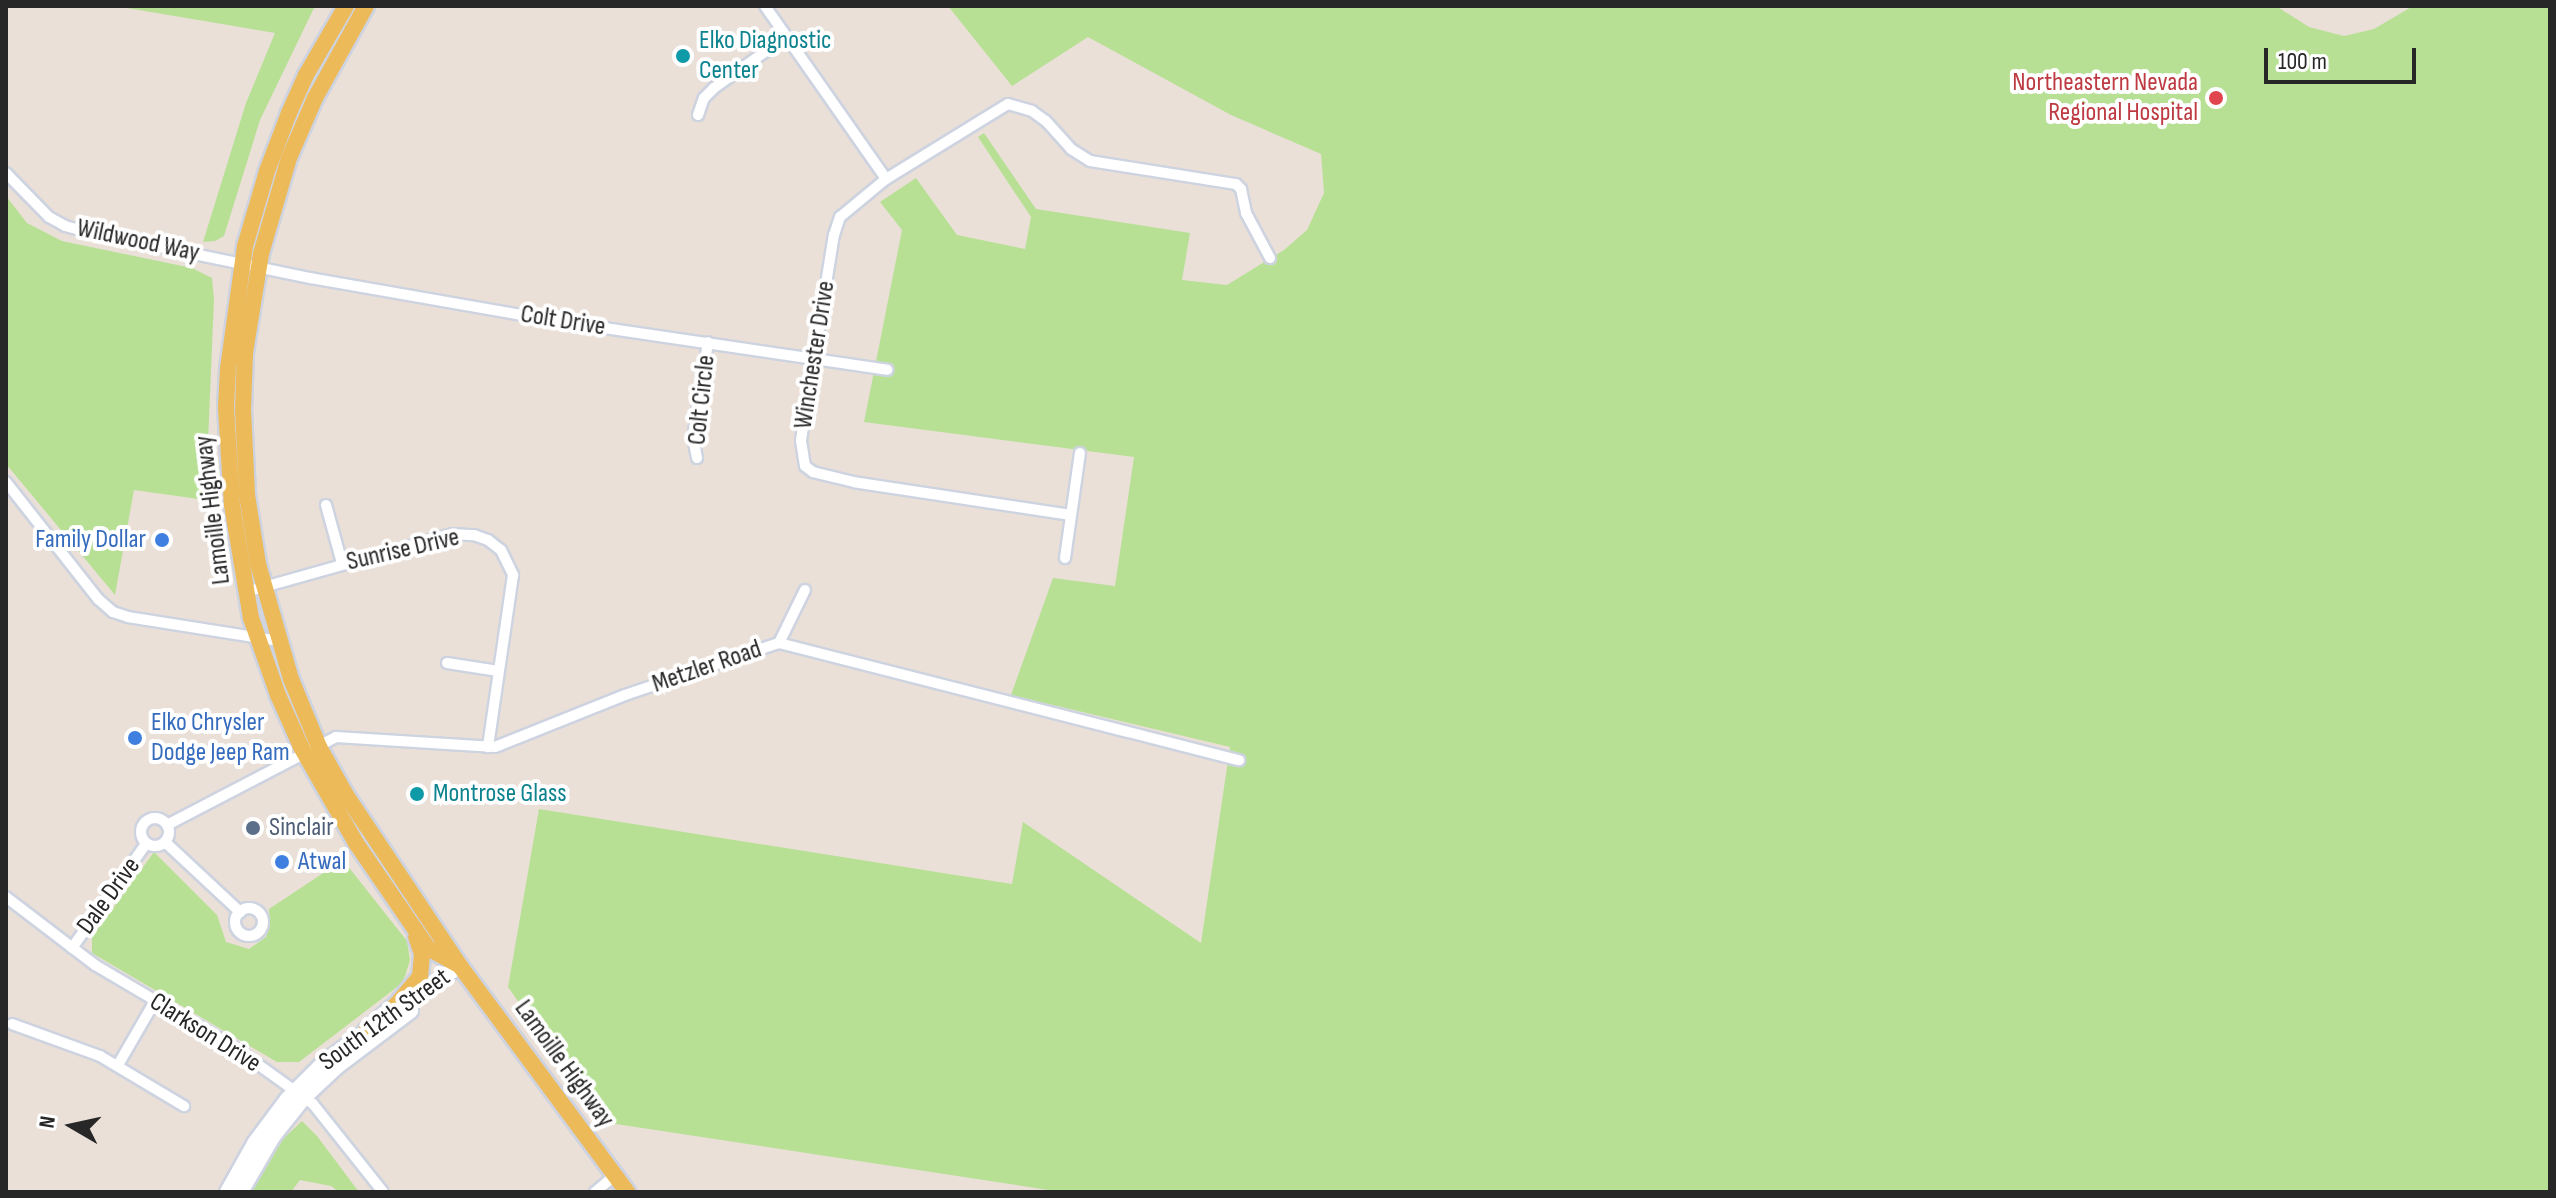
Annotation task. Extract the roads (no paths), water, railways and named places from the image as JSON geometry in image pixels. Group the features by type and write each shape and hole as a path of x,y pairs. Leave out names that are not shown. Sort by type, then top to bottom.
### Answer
{"main road":[{"name":"Lamoille Highway","path":"346,6 306,75 275,148 241,264 229,339 226,408 232,505 246,592 278,695 312,751 429,914 462,968 627,1192"},
{"name":"Lamoille Highway","path":"366,6 315,98 289,158 259,266 245,353 247,495 264,587 312,751 356,843 428,948 462,968"},
{"path":"366,1031 414,987 423,966 415,935 387,888"},
{"name":"South 12th Street","path":"241,1192 299,1095 323,1063 462,968"},
{"name":"South 12th Street","path":"227,1192 255,1142 299,1095 462,968"}],"street":[{"path":"765,6 886,179"},
{"path":"698,115 704,98 714,88 786,37"},
{"name":"Winchester Drive","path":"1071,515 854,482 813,472 805,466 801,448 834,235 840,217 886,179 1008,104 1032,111 1046,121 1071,149 1093,162 1236,184 1243,194 1242,205 1270,258"},
{"name":"Wildwood Way","path":"6,173 35,206 65,226 241,264"},
{"name":"Colt Drive","path":"241,264 550,320 887,370"},
{"name":"Colt Circle","path":"697,458 693,438 708,342"},
{"path":"1065,558 1080,453"},
{"path":"6,482 98,599 113,612 279,641"},
{"path":"326,505 342,563"},
{"name":"Sunrise Drive","path":"246,592 452,534 474,535 488,540 501,550 513,575 488,747"},
{"path":"779,643 805,590"},
{"name":"Metzler Road","path":"312,751 344,736 488,747 521,739 625,695 779,643 1239,760"},
{"path":"447,663 498,671"},
{"name":"Dale Drive","path":"167,825 312,751"},
{"name":"Dale Drive","path":"156,818 167,825 169,834 165,842 154,847 146,844 140,831 144,823 156,818"},
{"path":"165,842 240,912"},
{"name":"Dale Drive","path":"72,948 146,844"},
{"name":"Clarkson Drive","path":"6,897 72,948 231,1045 299,1095 332,1125 383,1192"},
{"path":"118,1065 155,1001"},
{"path":"12,1024 59,1039 118,1065 184,1106"},
{"path":"595,1192 615,1175"}],"place":[{"name":"Elko Diagnostic Center","path":"683,56"},
{"name":"Northeastern Nevada Regional Hospital","path":"2216,98"},
{"name":"Family Dollar","path":"162,540"},
{"name":"Elko Chrysler Dodge Jeep Ram","path":"135,738"},
{"name":"Montrose Glass","path":"417,794"},
{"name":"Sinclair","path":"253,828"},
{"name":"Atwal","path":"282,862"}]}
